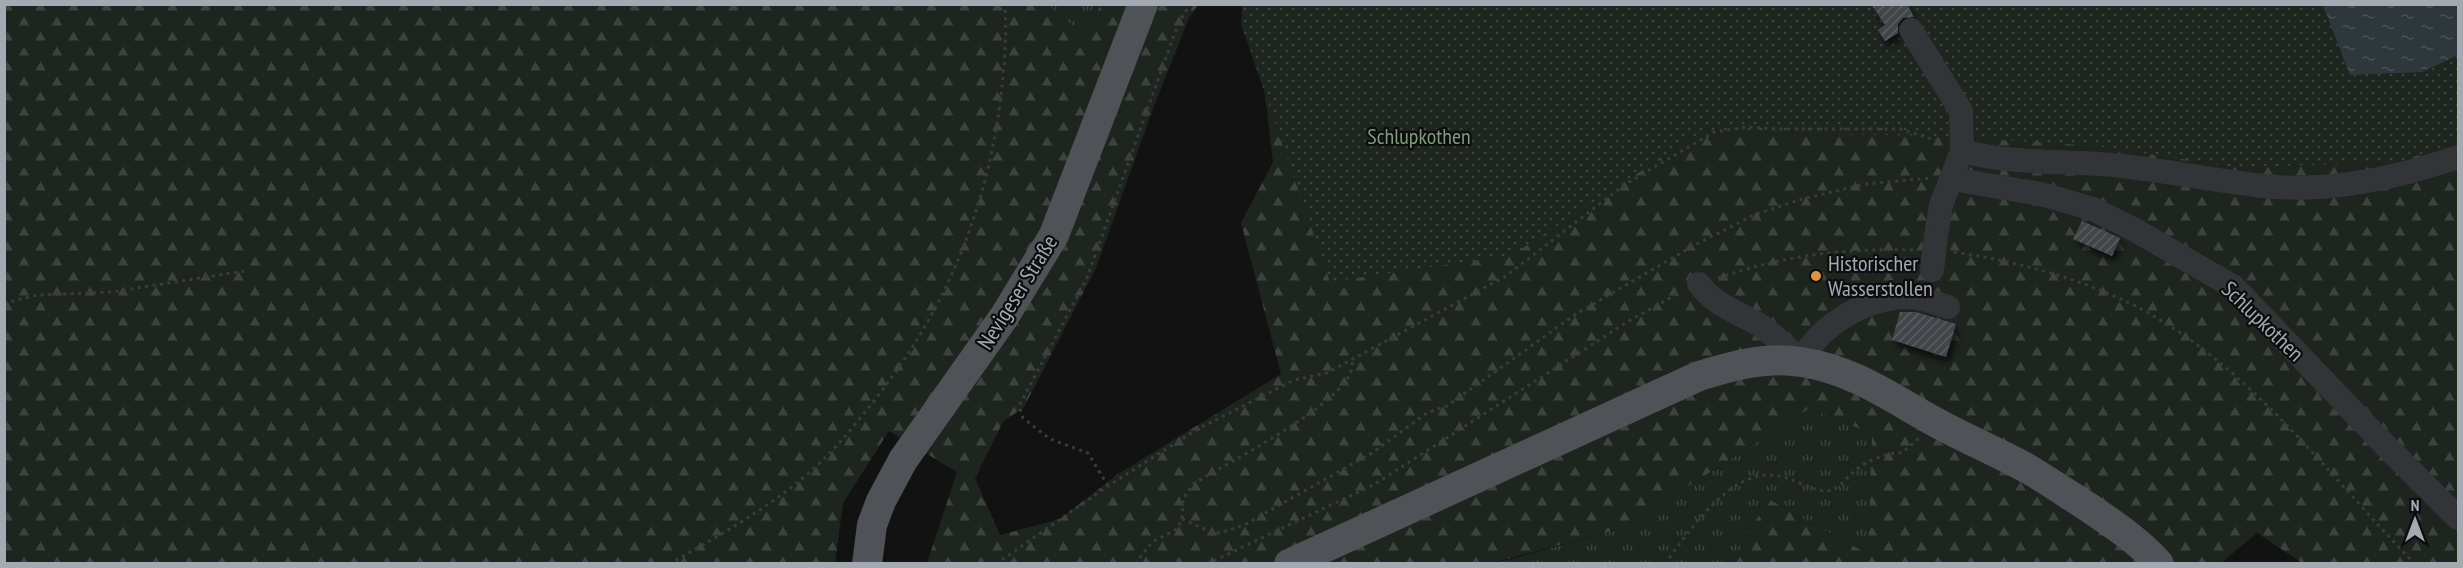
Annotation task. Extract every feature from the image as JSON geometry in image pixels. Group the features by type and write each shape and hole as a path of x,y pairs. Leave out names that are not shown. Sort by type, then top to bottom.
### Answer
{"main road":[{"name":"Nevigeser Straße","path":"867,564 872,525 881,501 903,460 1004,317 1054,235 1143,4"},
{"path":"1289,564 1699,376 1743,363 1770,360 1801,361 1833,369 1874,386 1937,423 2030,470 2114,525 2149,552 2158,564"}],"lane":[{"path":"1911,30 1961,111 1962,151 1941,205 1925,299"},
{"path":"1962,151 2001,157 2119,165 2275,187 2320,187 2387,178 2458,157"},
{"name":"Schlupkothen","path":"1952,178 2041,194 2093,209 2135,230 2234,287 2458,518"},
{"path":"1699,284 1707,295 1718,303 1774,335 1801,361 1809,345 1824,330 1861,309 1896,298 1925,299 1948,307"}],"path":[{"path":"669,564 723,534 765,506 803,478 823,459 887,386 938,306 973,223 990,164 1005,65 1005,4"},
{"path":"1108,486 1088,453 1050,439 1023,418 1019,406 1087,278 1178,24 1190,4"},
{"path":"996,564 1108,486 1206,425 1294,380 1327,373 1506,276 1624,185 1714,132 1747,127 1900,129 1926,136 1962,151"},
{"path":"1182,519 1211,532 1220,533 1244,525 1372,453 1396,438 1427,413 1447,406 1576,314 1693,246 1754,215 1802,199 1865,184 1902,179 1952,178"},
{"path":"1207,564 1375,484 1627,322 1666,299 1699,284 1782,259 1820,252 1934,252 2009,261 2068,278 2122,300 2178,333 2214,358 2247,387 2415,564"},
{"path":"4,303 39,295 112,292 244,271"},
{"path":"1135,564 1152,542 1177,529 1182,519 1183,499 1192,484 1307,415 1335,393 1350,375 1353,358"},
{"path":"1665,564 1709,506 1751,478 1777,475 1826,491 1838,487 1858,468 1893,452 1902,453 1937,423"}],"green space":[{"path":"1050,4 1053,12 1088,35 1100,5 1198,5 1189,18 1154,106 1096,268 1024,407 1003,422 975,478 1000,535 1060,519 1118,474 1281,374 1241,223 1273,162 1256,20 1240,5 2323,5 2458,55 2458,563 2302,563 2257,533 2221,563 1732,563 1768,499 1868,554 1872,434 1810,408 1623,528 1492,563 927,563 957,472 889,431 843,503 835,563 5,563 4,5"},
{"name":"Schlupkothen","path":"1242,4 2458,5 2458,139 2451,145 2394,163 2235,167 2095,146 1944,136 1701,132 1512,255 1330,282 1241,24"},
{"path":"1050,5 1100,5 1088,36 1053,12"},
{"path":"1810,408 1872,434 1869,555 1768,499 1732,563 1492,564 1623,528"}],"water":[{"path":"2323,5 2458,5 2458,55 2422,72 2350,75"}],"building":[{"path":"1871,4 1907,4 1914,17 1903,18 1898,24 1898,33 1885,41 1878,30 1885,25"},
{"path":"2082,221 2120,238 2112,256 2073,239"},
{"path":"1900,312 1916,312 1956,324 1946,357 1892,340"}],"place":[{"name":"Historischer Wasserstollen","path":"1816,276"}]}
